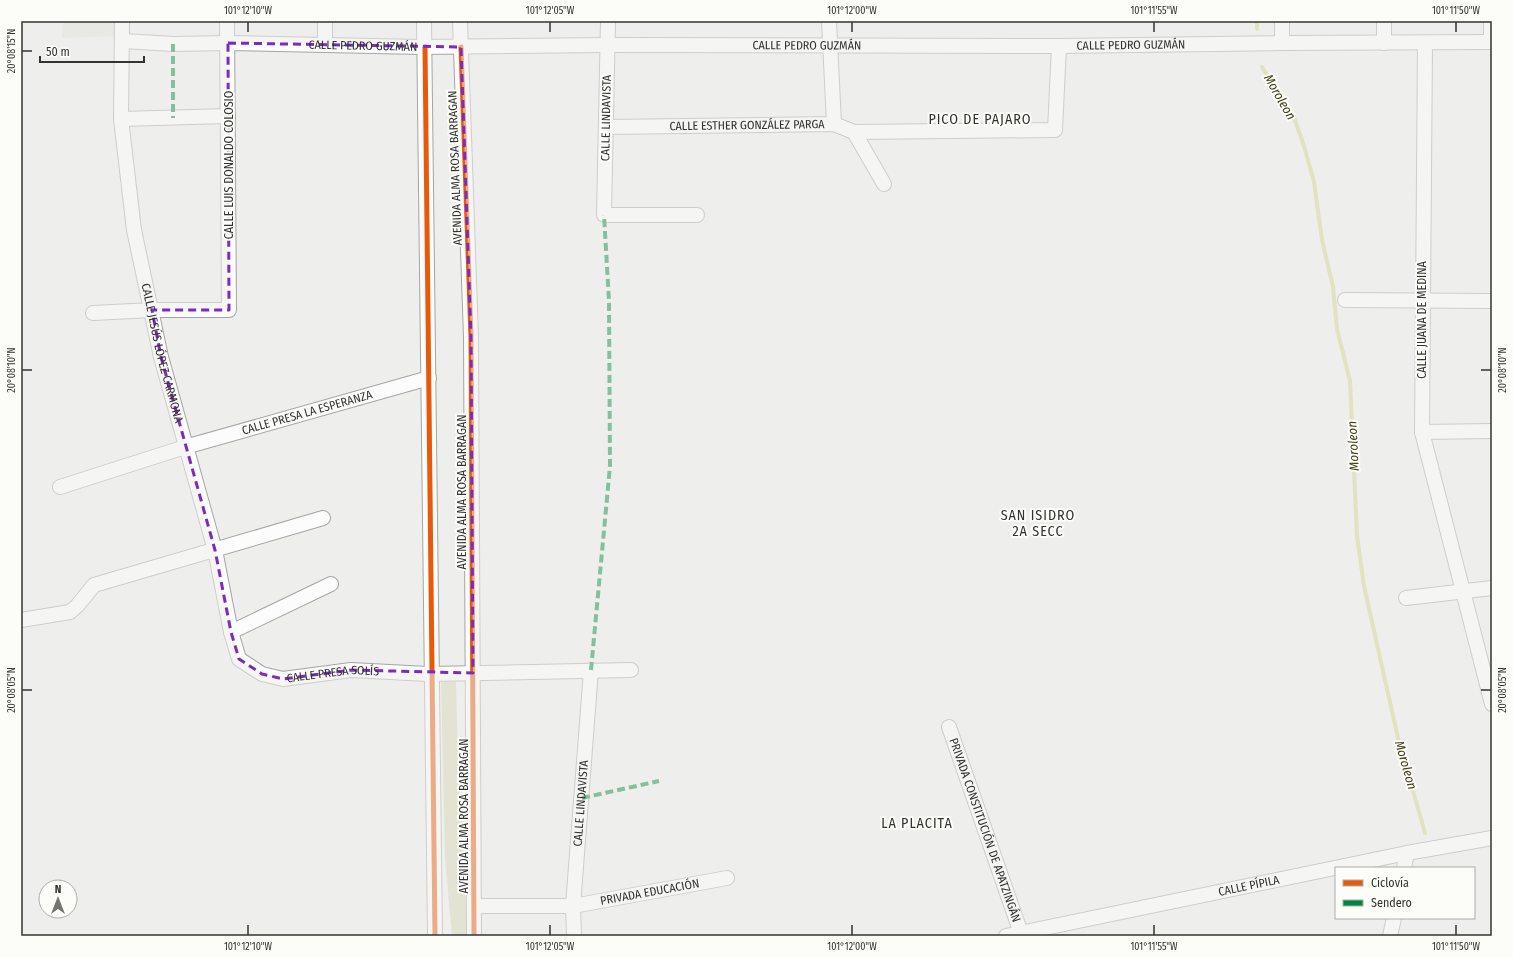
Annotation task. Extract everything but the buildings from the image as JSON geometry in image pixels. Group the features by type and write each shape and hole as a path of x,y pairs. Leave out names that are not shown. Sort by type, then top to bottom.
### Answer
{"street":[{"name":"CALLE JESÚS LÓPEZ CARMONA","path":"122,21 121,119 134,230 161,358 215,550 231,632 239,659"},
{"name":"CALLE LUIS DONALDO COLOSIO","path":"152,310 229,310 227,21"},
{"path":"325,21 326,45"},
{"path":"424,21 435,936"},
{"name":"AVENIDA ALMA ROSA BARRAGAN","path":"460,21 471,337 474,936"},
{"name":"CALLE LINDAVISTA","path":"608,21 604,215 696,215"},
{"path":"829,21 834,124"},
{"path":"1282,21 1282,43"},
{"path":"1384,21 1384,43"},
{"path":"1491,21 1492,42"},
{"name":"CALLE PEDRO GUZMÁN","path":"122,41 173,44 228,43 425,47 607,45 830,47 1059,46 1282,43 1425,44 1492,42"},
{"name":"CALLE JUANA DE MEDINA","path":"1425,44 1422,432 1492,704"},
{"name":"CALLE ESTHER GONZÁLEZ PARGA","path":"606,127 834,124 854,132 1055,130 1059,46"},
{"path":"121,119 228,116"},
{"path":"854,132 884,184"},
{"path":"1345,300 1492,301"},
{"path":"93,313 152,310"},
{"name":"CALLE PRESA LA ESPERANZA","path":"60,487 185,447 428,378"},
{"path":"1422,432 1492,431"},
{"path":"21,620 70,612 77,606 94,585 324,518"},
{"path":"231,632 331,584"},
{"path":"1406,598 1492,588"},
{"name":"CALLE PRESA SOLÍS","path":"239,659 262,674 283,679 351,670 432,673 632,670"},
{"name":"CALLE LINDAVISTA","path":"574,936 573,906 592,670"},
{"name":"PRIVADA CONSTITUCIÓN DE APATZINGÁN","path":"949,727 1021,935"},
{"name":"CALLE PÍPILA","path":"1341,867 1407,853 1492,838"},
{"path":"1404,867 1407,853"},
{"name":"CALLE PÍPILA","path":"1006,936 1021,935 1335,868"},
{"name":"PRIVADA EDUCACIÓN","path":"474,906 573,906 727,878"},
{"path":"1390,936 1394,919"}],"highlighted area":[{"path":"228,43 461,47 471,337 473,673 351,670 283,679 262,674 239,659 231,632 215,550 161,357 152,310 229,310"}],"shaded area":[{"path":"63,21 120,21 120,36 62,38"}],"green space":[{"path":"456,681 459,791 466,839 468,936 452,936 445,858 441,682"}],"waterway":[{"name":"Moroleon","path":"1257,21 1257,29"},
{"name":"Moroleon","path":"1262,67 1293,115 1304,146 1314,182 1322,240 1333,287 1337,329 1350,381 1357,536 1364,586 1398,738 1425,833"}],"marked path":[{"path":"173,44 173,118"},
{"path":"591,670 610,466 609,301 604,215"},
{"path":"582,798 659,781"}],"cycle path":[{"path":"425,47 435,936"},
{"path":"461,47 471,337 474,936"}],"district":[{"name":"PICO DE PAJARO","path":"980,119"},
{"name":"SAN ISIDRO 2A SECC","path":"1038,524"},
{"name":"LA PLACITA","path":"917,823"}]}
